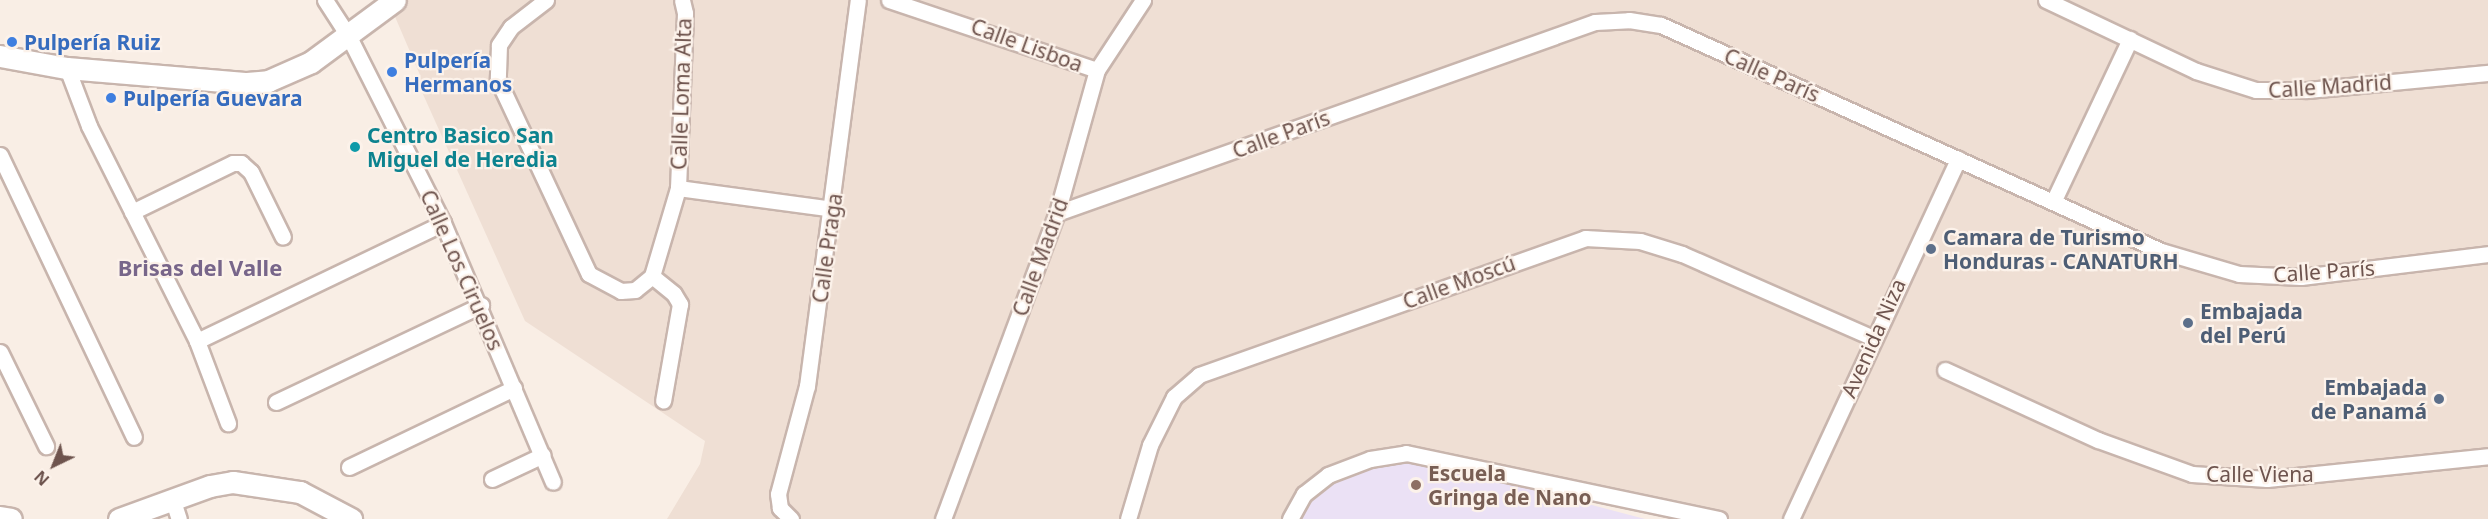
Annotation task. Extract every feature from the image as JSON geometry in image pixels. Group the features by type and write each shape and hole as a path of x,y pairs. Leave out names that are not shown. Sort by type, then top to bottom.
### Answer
{"main road":[{"path":"0,56 67,68 247,83 268,81 290,74 348,37 396,0"},
{"path":"119,519 176,510 210,486 256,483 300,492 351,519"},
{"path":"0,516 11,519"}],"street":[{"name":"Calle Los Ciruelos","path":"325,0 348,37 443,223 481,304 554,482"},
{"path":"546,0 511,27 500,45 498,80 589,274 621,291 635,290 652,276 674,294 680,304 663,401"},
{"name":"Calle Loma Alta","path":"652,276 678,188 685,13 682,0"},
{"name":"Calle Praga","path":"791,519 780,508 778,494 807,386 833,210 858,0"},
{"name":"Calle Lisboa","path":"889,0 1097,70"},
{"name":"Calle Madrid","path":"943,519 1057,213 1097,70 1143,0"},
{"name":"Calle Madrid","path":"2046,0 2196,71 2256,90 2307,90 2488,73"},
{"name":"Calle París","path":"1057,213 1595,22 1629,20 1662,25 2161,250 2239,274 2301,277 2488,254"},
{"path":"2054,200 2130,39"},
{"path":"67,68 89,126 196,341 228,423"},
{"path":"0,155 134,437"},
{"name":"Avenida Niza","path":"1791,519 1958,159"},
{"path":"132,212 233,163 241,163 251,172 283,237"},
{"name":"Calle Loma Alta","path":"678,188 833,210"},
{"path":"196,341 443,223"},
{"name":"Calle Moscú","path":"1128,519 1150,445 1174,397 1199,375 1585,238 1640,241 1682,254 1873,338"},
{"path":"276,402 481,304"},
{"path":"0,352 46,446"},
{"name":"Calle Viena","path":"1945,370 2098,440 2192,474 2267,478 2488,456"},
{"path":"349,467 514,388"},
{"path":"1290,519 1305,494 1328,475 1370,459 1406,453 1719,519"},
{"path":"492,479 543,455"}],"shaded area":[{"path":"396,0 2488,0 2488,519 1721,519 1406,453 1290,519 667,519 700,464 705,441 525,321 422,92 420,75 390,5"},
{"name":"Escuela Gringa de Nano","path":"1406,453 1645,519 1290,519 1328,475"}],"place":[{"name":"Pulpería Ruiz","path":"12,42"},
{"name":"Pulpería Hermanos","path":"392,72"},
{"name":"Pulpería Guevara","path":"111,98"},
{"name":"Centro Basico San Miguel de Heredia","path":"355,147"},
{"name":"Camara de Turismo Honduras - CANATURH","path":"1931,249"},
{"name":"Embajada del Perú","path":"2188,323"},
{"name":"Embajada de Panamá","path":"2439,399"},
{"name":"Escuela Gringa de Nano","path":"1416,485"}],"district":[{"name":"Brisas del Valle","path":"200,268"}]}
